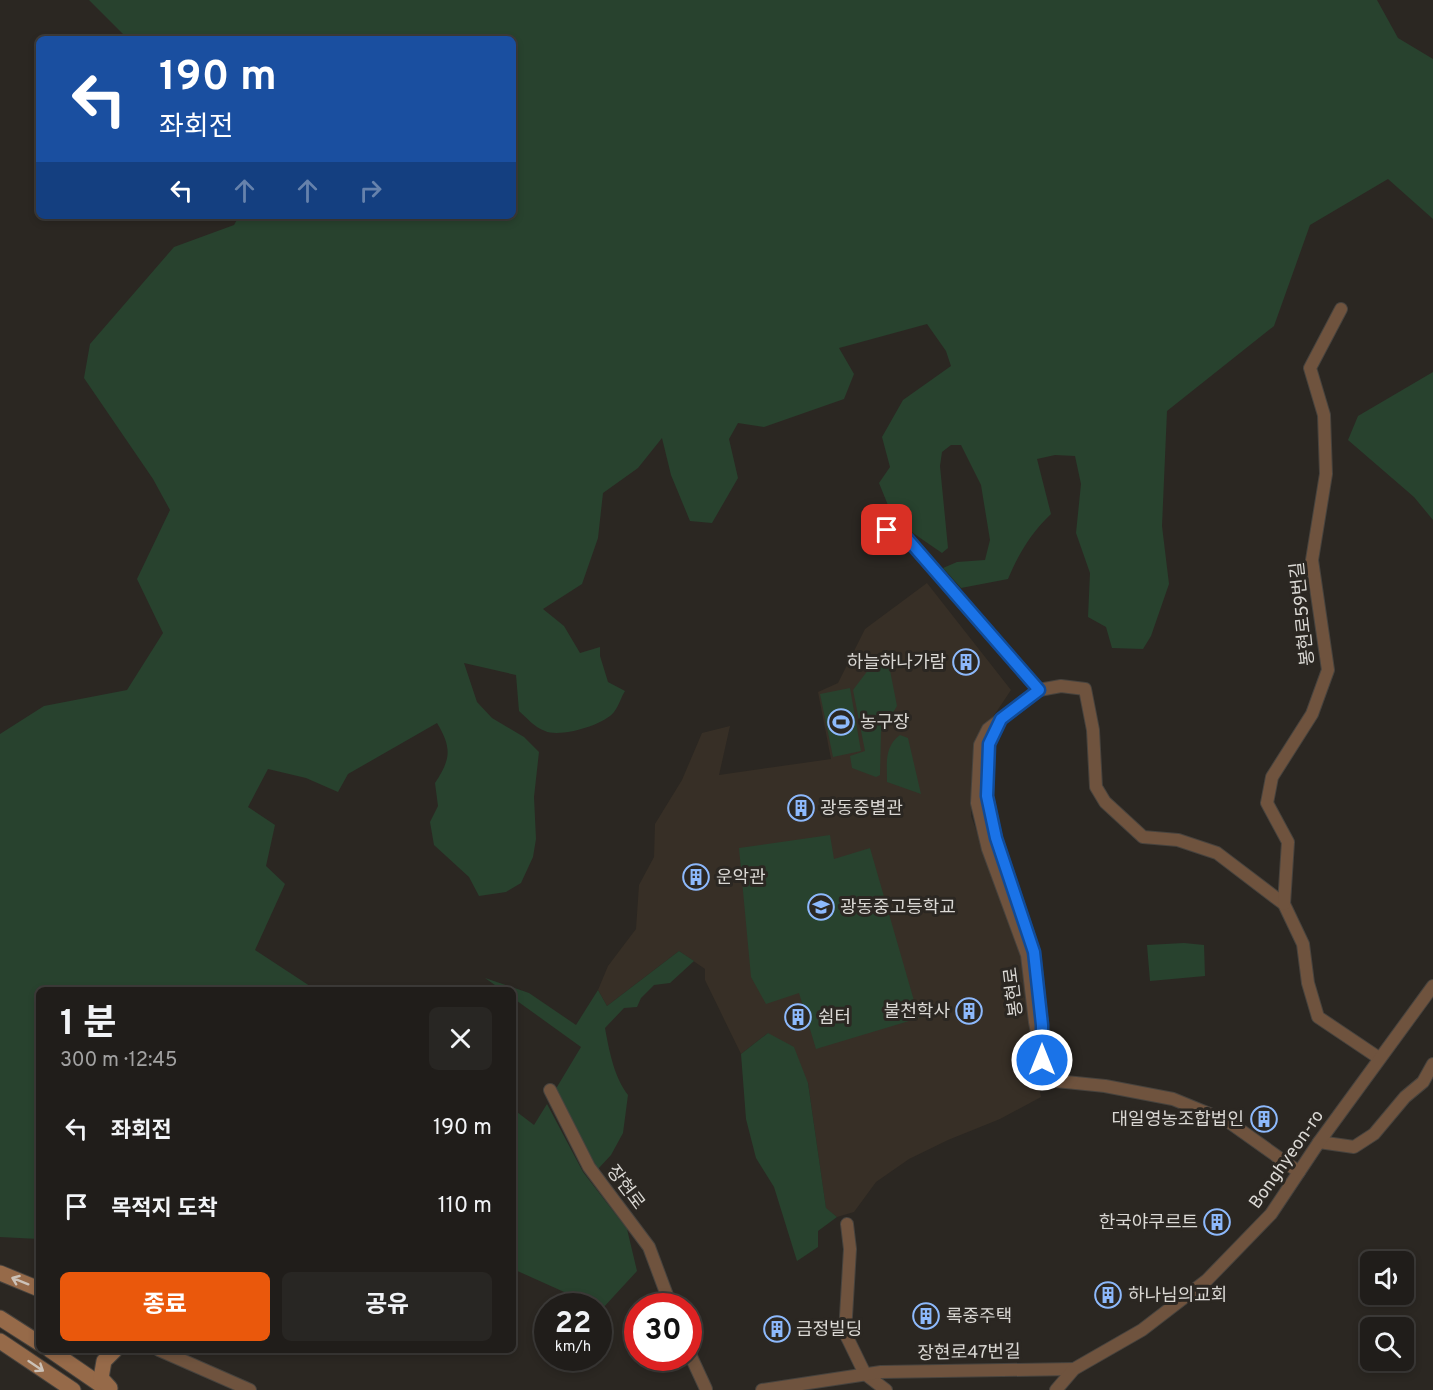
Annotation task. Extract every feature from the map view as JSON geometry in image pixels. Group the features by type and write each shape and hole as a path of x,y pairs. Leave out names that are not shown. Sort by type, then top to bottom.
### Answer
{"main road":[{"path":"0,1273 36,1288"},
{"path":"0,1318 36,1340"},
{"path":"0,1339 36,1341"},
{"path":"0,1339 73,1390"},
{"path":"54,1353 110,1390"},
{"path":"110,1390 101,1378 104,1361 112,1353"}],"street":[{"name":"봉현로59번길","path":"1284,904 1288,842 1267,803 1272,777 1312,714 1328,670 1312,560 1326,474 1324,415 1311,368 1341,309"},
{"path":"887,530 904,535 1039,690"},
{"name":"봉현로59번길","path":"1061,687 1084,688 1093,729 1096,787 1105,802 1143,837 1178,840 1216,853 1284,904 1303,944 1308,983 1318,1017 1379,1058"},
{"name":"봉현로","path":"1061,687 1039,690 988,729 980,745 978,803 988,849 1027,955 1042,1060 1056,1081 1106,1086 1173,1099 1229,1122 1299,1172"},
{"name":"Bonghyeon-ro","path":"1056,1390 1074,1369 1142,1329 1208,1280 1271,1214 1319,1142 1433,986"},
{"path":"1319,1142 1354,1147 1374,1134 1405,1097 1423,1083 1431,1072"},
{"name":"장현로","path":"550,1090 589,1167 649,1247 666,1293"},
{"path":"848,1224 850,1250 845,1333 865,1374 886,1390"},
{"path":"166,1353 250,1390"},
{"name":"장현로47번길","path":"762,1390 881,1372 1074,1369"},
{"path":"698,1371 707,1390"}],"shaded area":[{"name":"광동중고등학교","path":"927,583 1011,690 975,744 971,816 1022,954 1041,1097 1000,1119 909,1159 876,1182 854,1212 837,1217 826,1209 808,1083 768,1033 741,1054 705,980 705,969 679,951 607,1006 598,990 608,966 636,929 639,885 654,857 655,824 682,780 702,733 730,726 719,775 831,759 818,692 838,683 865,629"}],"green space":[{"path":"89,0 1377,0 1398,38 1433,59 1433,219 1388,179 1310,225 1274,326 1167,411 1162,526 1169,584 1151,636 1143,649 1112,648 1106,627 1088,617 1090,573 1076,533 1081,484 1075,456 1055,455 1037,459 1051,514 1026,544 1008,579 961,588 943,568 957,562 985,560 990,540 981,485 961,445 951,445 942,452 940,466 948,548 942,553 894,520 879,483 890,467 882,437 903,400 951,366 946,351 927,324 839,348 854,374 844,399 764,427 738,423 729,439 738,478 712,523 690,521 671,475 662,438 638,468 603,493 598,538 582,584 543,609 564,626 580,653 600,647 600,656 608,682 625,691 614,712 592,726 561,733 545,731 534,725 519,711 516,675 464,663 477,702 492,718 524,737 539,752 534,797 536,839 533,857 521,883 506,892 479,896 469,877 434,845 430,822 438,806 435,783 444,767 448,753 437,723 348,774 338,792 306,778 268,769 248,807 275,825 266,866 285,884 255,950 311,987 36,987 36,1239 0,1237 0,734 44,706 127,690 163,633 137,579 170,510 153,479 84,378 90,344 174,247 234,225 237,219 516,219 516,36 125,36"},
{"path":"1433,372 1433,520 1414,497 1348,440 1358,416"},
{"path":"887,655 897,706 881,732 880,775 876,777 852,768 850,756 865,751 853,690 878,657"},
{"name":"농구장","path":"850,688 861,751 833,757 820,694"},
{"path":"900,735 908,738 921,794 887,782 889,750"},
{"path":"830,835 834,859 870,848 919,1018 816,1049 799,993 766,1004 751,977 739,848"},
{"path":"1184,943 1204,945 1205,976 1150,981 1147,945"},
{"path":"679,951 694,961 670,983 654,985 641,998 637,1007 624,1008 605,1028 616,1072 628,1095 623,1133 611,1155 598,1169 554,1092 581,1047 516,1000 516,989 529,993 576,1025 598,990 607,1006"},
{"path":"485,978 511,987 498,987"},
{"path":"768,1033 794,1047 808,1083 826,1208 837,1217 818,1231 818,1247 797,1261 774,1187 756,1158 746,1119 741,1054"},
{"path":"547,1104 583,1172 627,1229 637,1271 612,1298 612,1293 566,1293 516,1270 516,1111 534,1125"}],"place":[{"name":"하늘하나가람","path":"966,662"},
{"name":"농구장","path":"841,722"},
{"name":"광동중별관","path":"801,808"},
{"name":"운악관","path":"696,877"},
{"name":"광동중고등학교","path":"821,907"},
{"name":"불천학사","path":"969,1011"},
{"name":"쉼터","path":"798,1017"},
{"name":"대일영농조합법인","path":"1264,1119"},
{"name":"한국야쿠르트","path":"1217,1222"},
{"name":"하나님의교회","path":"1108,1295"},
{"name":"록중주택","path":"926,1316"},
{"name":"금정빌딩","path":"777,1329"}],"route":[{"path":"887,530 904,535 1039,690 1001,719 989,744 987,796 996,838 1034,952 1042,1025 1042,1060"}]}
